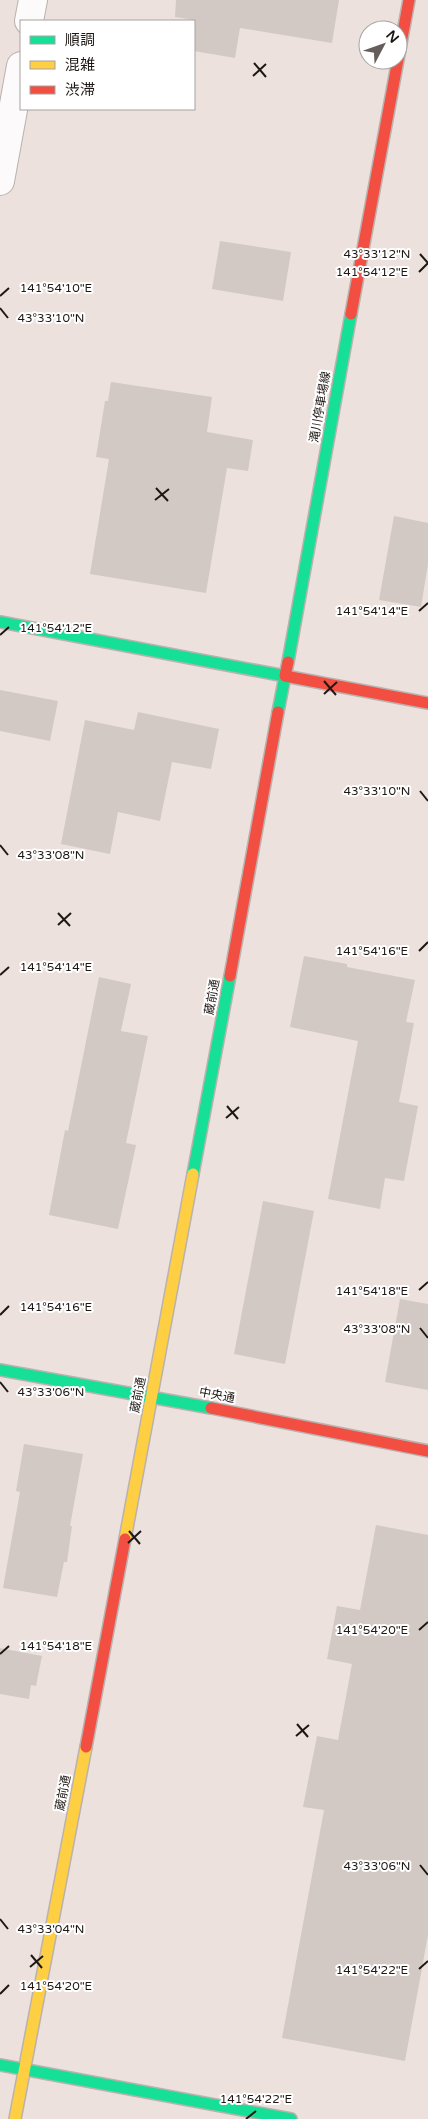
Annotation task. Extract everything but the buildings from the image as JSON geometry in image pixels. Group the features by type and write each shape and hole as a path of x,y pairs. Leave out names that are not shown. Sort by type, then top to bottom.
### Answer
{"street":[{"path":"29,20 33,0"},
{"name":"滝川停車場線","path":"285,676 409,0"},
{"path":"0,181 20,71"},
{"path":"0,622 428,703"},
{"name":"蔵前通","path":"15,2119 152,1396 285,676"},
{"name":"中央通","path":"0,1370 152,1396 428,1451"},
{"path":"0,2065 291,2119"}],"traffic: fast":[{"path":"288,662 351,314"},
{"path":"0,622 285,676 278,712"},
{"path":"193,1174 230,976"},
{"path":"0,1370 211,1408"},
{"path":"0,2065 291,2119"}],"traffic: slow":[{"path":"125,1539 193,1174"},
{"path":"15,2119 86,1747"}],"traffic: jam":[{"path":"351,314 409,0"},
{"path":"288,662 285,676 428,703"},
{"path":"230,976 278,712"},
{"path":"211,1408 428,1451"},
{"path":"86,1747 125,1539"}]}
